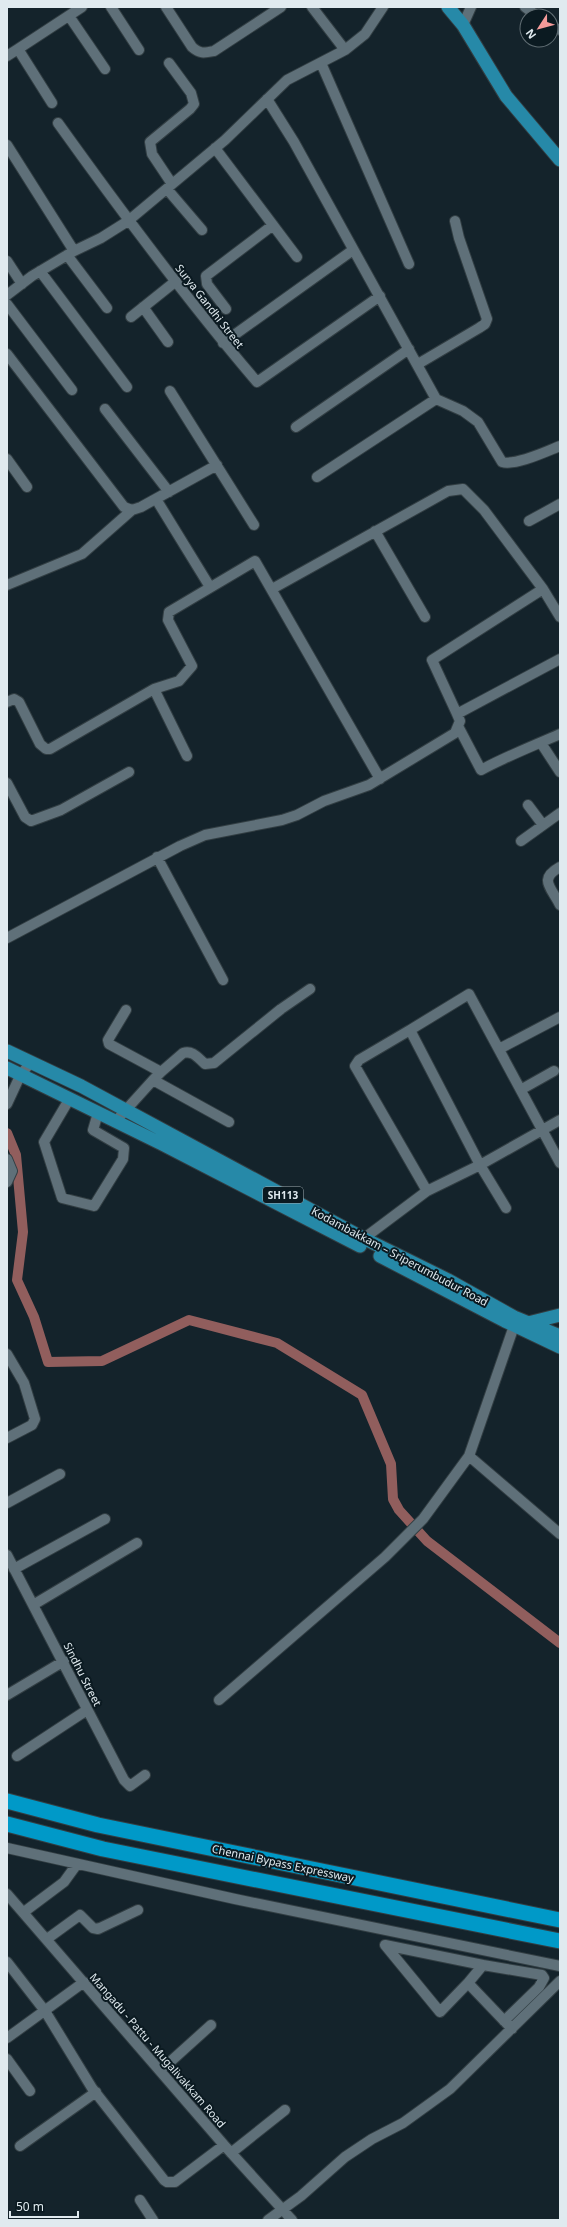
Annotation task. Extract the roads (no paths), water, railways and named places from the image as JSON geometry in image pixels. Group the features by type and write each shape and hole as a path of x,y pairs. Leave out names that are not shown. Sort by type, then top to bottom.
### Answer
{"highway":[{"name":"Chennai Bypass Expressway","path":"7,1801 98,1825 560,1920"},
{"name":"Chennai Bypass Expressway","path":"7,1824 103,1849 560,1941"}],"main road":[{"path":"448,7 462,25 506,96 560,160"},
{"name":"Kodambakkam – Sriperumbudur Road","path":"7,1051 80,1086 514,1326 560,1347"},
{"name":"Kodambakkam – Sriperumbudur Road","path":"7,1068 20,1076 70,1098 115,1122 360,1241 448,1280 514,1317 530,1322 560,1336"},
{"path":"514,1326 560,1315"}],"street":[{"path":"7,56 82,7"},
{"path":"111,7 139,50"},
{"path":"166,7 192,47 198,52 204,53 214,51 281,7"},
{"path":"312,7 345,50"},
{"path":"7,295 40,271 70,253 101,238 128,220 170,187 215,148 287,80 345,50 365,34 383,7"},
{"path":"462,25 471,7"},
{"path":"68,16 105,69"},
{"path":"18,49 52,103"},
{"path":"169,63 191,93 194,104 150,142 152,154 170,187 202,230"},
{"path":"320,63 408,264"},
{"path":"268,99 294,142 436,399 463,411 478,422 502,462 533,457 560,446"},
{"name":"Surya Gandhi Street","path":"58,123 128,220 256,382 380,296"},
{"path":"7,145 70,253 107,308"},
{"path":"215,148 297,258"},
{"path":"418,364 480,328 488,319 459,238 455,221"},
{"path":"226,309 207,284 206,276 273,225"},
{"path":"223,342 353,250"},
{"path":"7,261 22,284"},
{"path":"40,271 127,387"},
{"path":"131,317 176,281"},
{"path":"7,304 72,390"},
{"path":"143,307 168,342"},
{"path":"296,426 409,349"},
{"path":"7,354 119,502 124,507 132,510"},
{"path":"170,391 254,525"},
{"path":"317,477 436,399"},
{"path":"105,409 169,492"},
{"path":"7,459 27,487"},
{"path":"7,585 82,554 132,510 141,507 217,465"},
{"path":"272,589 448,491 463,489 484,510 543,589 560,617"},
{"path":"156,498 210,587"},
{"path":"528,521 560,504"},
{"path":"375,531 425,617"},
{"path":"7,702 14,699 19,702 40,744 46,749 50,749 154,689 179,681 192,666 167,616 173,609 255,561 380,779"},
{"path":"7,938 157,856 205,835 282,820 324,801 369,785 456,734 460,721 432,660 543,589"},
{"path":"457,714 560,658"},
{"path":"154,689 187,756"},
{"path":"458,726 481,770 509,755 560,734"},
{"path":"541,743 560,772"},
{"path":"7,783 25,817 31,821 61,810 129,772"},
{"path":"528,805 543,825"},
{"path":"521,841 560,813"},
{"path":"157,856 223,980"},
{"path":"560,866 547,877 560,905"},
{"path":"115,1122 160,1072 182,1052 194,1054 205,1064 214,1063 281,1009 310,989"},
{"path":"427,1191 355,1066 359,1060 469,994 543,1128 560,1163"},
{"path":"126,1010 108,1040 108,1043 160,1072"},
{"path":"499,1049 560,1018"},
{"path":"410,1030 480,1165 506,1208"},
{"path":"7,1104 20,1076 30,1063"},
{"path":"522,1090 554,1071"},
{"path":"153,1080 229,1122"},
{"path":"70,1098 44,1142 62,1198 94,1206 123,1160 124,1152 124,1148 117,1142 93,1130 98,1113"},
{"path":"360,1241 427,1191 480,1165 543,1128 560,1120"},
{"path":"7,1159 12,1170 7,1182"},
{"path":"219,1700 410,1534 423,1519 469,1456 514,1326"},
{"path":"7,1354 24,1383 35,1419 32,1425 7,1438"},
{"path":"469,1456 560,1534"},
{"path":"7,1503 60,1474"},
{"path":"14,1569 105,1519"},
{"path":"33,1605 137,1543"},
{"name":"Sindhu Street","path":"7,1555 64,1661 87,1710 127,1784 134,1785 144,1775"},
{"path":"7,1695 64,1661"},
{"path":"17,1756 87,1710"},
{"path":"7,1848 235,1899 560,1966"},
{"path":"24,1912 64,1882 77,1864"},
{"name":"Mangadu - Pattu - Mugalivakkam Road","path":"7,1894 228,2149 284,2208 292,2220"},
{"path":"47,1939 80,1915 93,1928 98,1929 138,1910"},
{"path":"483,1965 440,2012 385,1945 483,1965 542,1975 544,1978 539,1987 504,2021"},
{"path":"7,1962 44,2011 96,2092 166,2182 175,2182 228,2149 284,2110"},
{"path":"268,2220 316,2183 345,2157 434,2102 460,2080 560,1981"},
{"path":"7,2038 84,1982"},
{"path":"468,1983 512,2029"},
{"path":"160,2071 211,2025"},
{"path":"7,2059 30,2091"},
{"path":"20,2146 96,2092"},
{"path":"140,2200 153,2220"}],"waterway":[{"path":"7,1133 16,1155 23,1232 17,1280 34,1317 48,1362 102,1361 189,1320 277,1343 362,1395 391,1464 393,1499 399,1510 427,1541 560,1643"}]}
